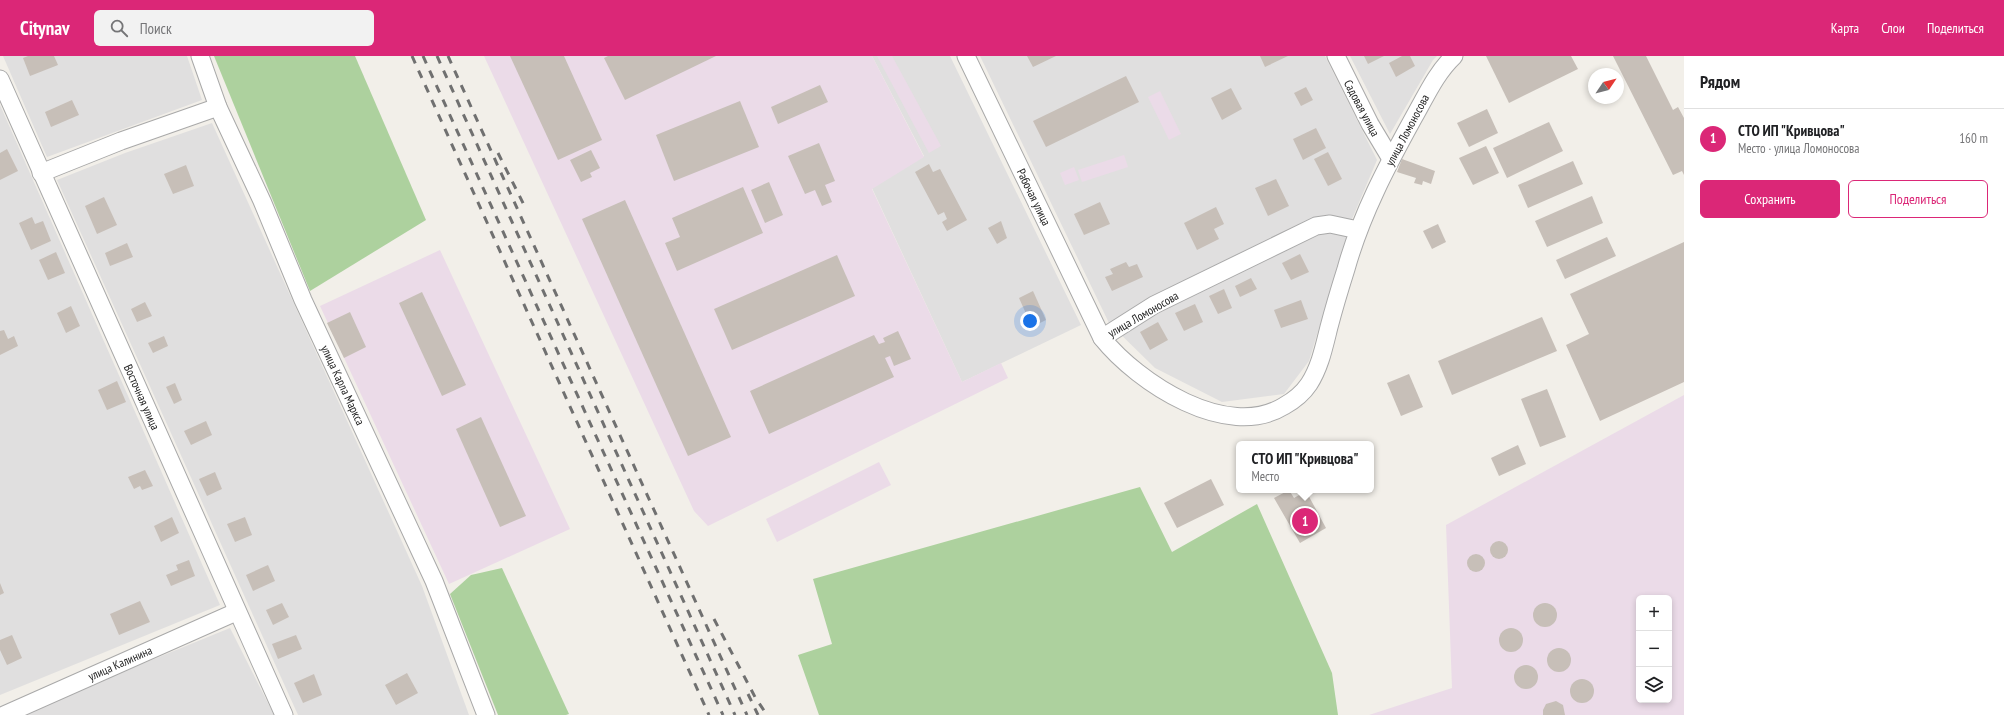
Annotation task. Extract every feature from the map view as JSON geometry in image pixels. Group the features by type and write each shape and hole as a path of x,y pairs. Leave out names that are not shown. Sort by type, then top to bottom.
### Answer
{"street":[{"name":"улица Карла Маркса","path":"200,56 218,107 262,200 303,300 434,581 486,715"},
{"name":"Рабочая улица","path":"966,56 1102,338"},
{"name":"Садовая улица","path":"1336,56 1370,124 1391,158"},
{"name":"улица Ломоносова","path":"1358,230 1330,224 1316,226 1154,306 1102,338 1116,355 1148,381 1196,407 1219,415 1239,418 1274,412 1294,400 1308,386 1319,366 1353,242 1391,158 1436,77 1454,56"},
{"name":"Восточная улица","path":"0,79 182,484 236,612 284,715"},
{"path":"41,173 121,141 218,107"},
{"name":"улица Калинина","path":"4,715 236,612"}],"shaded area":[{"path":"3,56 187,56 202,100 47,157"},
{"path":"484,56 872,56 924,157 872,189 962,382 1001,363 1008,378 708,526 694,511"},
{"path":"872,56 950,56 1081,325 962,382 872,188 924,156"},
{"path":"877,56 892,56 941,146 929,153"},
{"path":"980,56 1325,56 1377,160 1352,219 1309,361 1284,394 1222,402 1155,368 1109,323"},
{"path":"1350,56 1437,56 1433,60 1390,134"},
{"path":"1160,91 1181,134 1169,140 1148,97"},
{"path":"0,105 220,605 0,695"},
{"path":"212,123 422,586 469,715 298,715 57,180 125,153"},
{"path":"1124,155 1128,167 1082,182 1078,170"},
{"path":"1074,167 1079,180 1065,185 1060,173"},
{"path":"440,250 570,529 449,584 320,306"},
{"path":"1684,395 1684,715 1369,715 1452,688 1446,525"},
{"path":"879,462 891,485 777,542 766,519"},
{"path":"230,628 274,715 17,715"}],"green space":[{"path":"214,56 355,56 426,220 310,291"},
{"path":"1140,487 1172,552 1257,504 1332,673 1338,715 819,715 798,655 832,644 813,579"},
{"path":"502,568 569,714 498,715 450,594 471,575"}],"building":[{"path":"28,56 54,56 58,65 30,76 23,58"},
{"path":"510,56 564,56 602,140 558,160"},
{"path":"608,56 716,56 625,100 604,58"},
{"path":"1027,56 1056,56 1033,67"},
{"path":"1260,56 1288,56 1265,67"},
{"path":"1364,56 1384,56 1368,64"},
{"path":"1402,56 1410,56 1415,66 1396,77 1389,63"},
{"path":"1486,56 1571,56 1578,69 1509,103"},
{"path":"1613,56 1646,56 1673,110 1678,107 1684,118 1684,175 1682,171 1673,175 1624,78 1624,68 1619,68"},
{"path":"1126,76 1139,102 1046,147 1033,121"},
{"path":"820,85 828,102 778,124 771,107"},
{"path":"1306,87 1313,100 1301,106 1294,93"},
{"path":"1231,88 1242,109 1222,120 1211,98"},
{"path":"72,100 79,115 51,127 45,112"},
{"path":"740,101 759,147 674,181 656,135"},
{"path":"1487,109 1498,133 1469,147 1457,123"},
{"path":"1549,122 1563,151 1507,178 1493,148"},
{"path":"1316,128 1326,148 1303,160 1293,139"},
{"path":"819,143 835,181 825,185 832,202 822,206 815,190 805,194 788,156"},
{"path":"1486,146 1499,173 1473,185 1459,158"},
{"path":"7,149 18,171 0,180 0,153"},
{"path":"591,150 600,168 590,173 592,177 581,182 570,160"},
{"path":"1328,152 1342,179 1328,186 1314,159"},
{"path":"1402,159 1435,171 1431,184 1423,181 1422,185 1414,183 1416,178 1397,172"},
{"path":"1573,161 1583,184 1528,208 1518,185"},
{"path":"929,164 933,172 940,169 967,220 947,231 942,222 947,219 944,212 938,215 915,172"},
{"path":"186,165 194,186 173,194 164,174"},
{"path":"1276,179 1289,206 1268,216 1255,188"},
{"path":"769,182 783,215 765,223 751,190"},
{"path":"743,187 763,233 677,271 665,243 680,237 672,218"},
{"path":"1592,196 1603,223 1547,247 1535,221"},
{"path":"104,197 117,225 97,234 85,206"},
{"path":"625,200 731,437 688,456 582,219"},
{"path":"1100,202 1110,224 1084,235 1074,214"},
{"path":"1216,207 1224,224 1214,229 1219,239 1197,250 1184,223"},
{"path":"32,217 35,224 43,221 51,241 31,250 19,223"},
{"path":"1001,221 1007,238 997,244 988,228"},
{"path":"1438,224 1446,242 1432,249 1423,231"},
{"path":"1607,237 1616,256 1565,279 1556,260"},
{"path":"1684,242 1684,382 1600,421 1566,345 1589,334 1570,294"},
{"path":"127,243 133,257 110,266 105,253"},
{"path":"56,252 65,273 48,280 39,260"},
{"path":"1300,254 1309,272 1291,280 1282,263"},
{"path":"837,255 855,296 732,350 714,309"},
{"path":"1126,262 1129,267 1137,264 1143,277 1112,291 1105,277 1113,274 1110,269"},
{"path":"1251,278 1257,289 1240,297 1235,286"},
{"path":"1224,289 1232,308 1218,314 1209,296"},
{"path":"1033,291 1046,320 1032,327 1019,298"},
{"path":"422,292 466,385 442,396 399,303"},
{"path":"1301,300 1308,319 1281,328 1274,310"},
{"path":"145,302 152,316 137,322 131,309"},
{"path":"1195,304 1203,322 1184,331 1175,313"},
{"path":"71,306 80,326 66,333 57,313"},
{"path":"350,312 366,347 344,358 327,323"},
{"path":"1542,317 1557,351 1452,395 1438,361"},
{"path":"1158,322 1168,340 1150,350 1140,332"},
{"path":"4,330 8,339 14,336 18,346 0,355 0,331"},
{"path":"898,331 911,359 894,366 890,356 885,358 894,377 769,434 750,391 874,335 879,344 885,342 883,338"},
{"path":"164,336 168,346 153,353 148,343"},
{"path":"1409,374 1423,407 1401,416 1387,383"},
{"path":"117,381 126,402 107,410 98,390"},
{"path":"175,383 182,400 174,404 166,387"},
{"path":"1547,389 1566,437 1540,447 1521,399"},
{"path":"481,417 526,516 500,527 456,429"},
{"path":"206,421 212,435 191,445 184,431"},
{"path":"1518,445 1526,464 1499,476 1491,458"},
{"path":"145,470 153,486 142,490 140,486 134,489 128,477"},
{"path":"215,472 222,489 207,496 199,479"},
{"path":"1211,479 1224,505 1177,528 1164,503"},
{"path":"1283,493 1291,493 1294,498 1303,493 1307,493 1326,528 1300,543 1274,498"},
{"path":"172,517 179,533 161,542 154,526"},
{"path":"245,517 252,535 235,542 227,524"},
{"path":"1499,541 1505,544 1508,550 1505,556 1499,559 1493,556 1490,550 1493,544"},
{"path":"1476,554 1482,557 1485,563 1482,569 1476,572 1470,569 1467,563 1470,557"},
{"path":"189,560 195,576 171,586 166,575 178,570 176,565"},
{"path":"268,565 275,581 253,591 246,575"},
{"path":"0,583 4,593 0,595"},
{"path":"140,601 150,622 119,635 110,614"},
{"path":"282,603 289,617 273,625 266,610"},
{"path":"1545,603 1553,607 1557,615 1553,623 1545,627 1537,623 1533,615 1537,607"},
{"path":"1511,628 1519,632 1523,640 1519,648 1511,652 1503,648 1499,640 1503,632"},
{"path":"12,635 22,658 7,665 0,650 0,640"},
{"path":"296,635 302,649 278,659 272,644"},
{"path":"1559,648 1567,652 1571,660 1567,668 1559,672 1551,668 1547,660 1551,652"},
{"path":"1526,665 1534,669 1538,677 1534,685 1526,689 1518,685 1514,677 1518,669"},
{"path":"407,673 418,693 396,705 385,685"},
{"path":"314,674 322,695 303,703 294,683"},
{"path":"1582,679 1590,683 1594,691 1590,699 1582,703 1574,699 1570,691 1574,683"},
{"path":"1556,701 1563,705 1565,715 1543,715 1543,710 1546,704"}],"railway":[{"path":"412,56 709,715"},
{"path":"423,56 723,715"},
{"path":"437,56 735,715"},
{"path":"448,56 747,715"},
{"path":"498,153 526,209"},
{"path":"714,619 755,697 767,715"},
{"path":"748,694 758,715"}],"place":[{"name":"СТО ИП \"Кривцова\"","path":"1305,521"}]}
